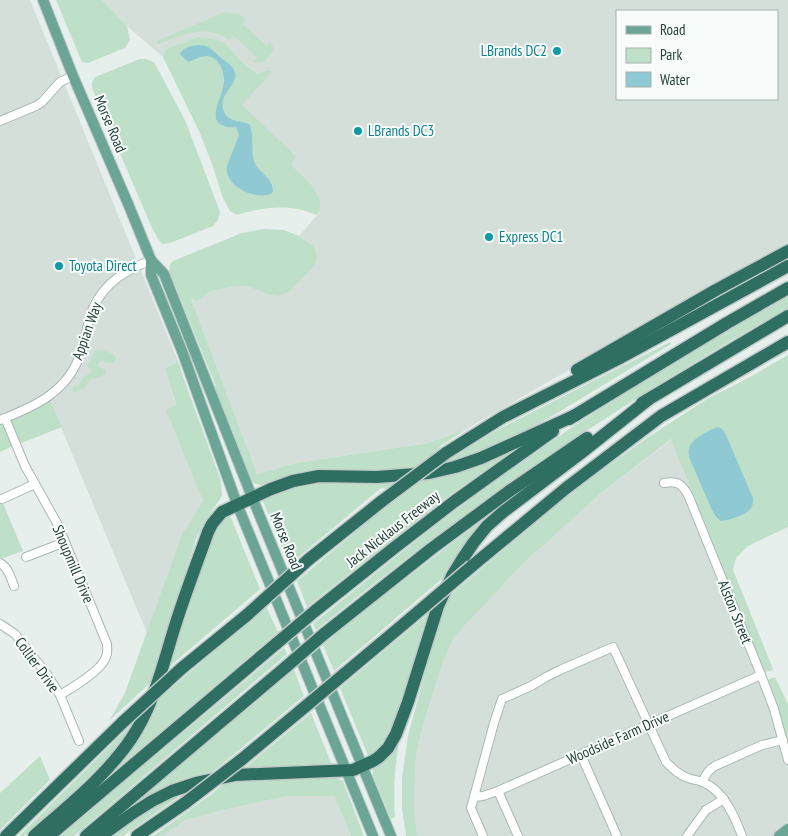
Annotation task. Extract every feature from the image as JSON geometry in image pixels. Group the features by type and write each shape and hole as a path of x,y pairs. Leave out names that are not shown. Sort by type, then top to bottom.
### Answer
{"highway":[{"path":"6,836 123,722 182,668 308,560 446,453 546,388 716,290 788,251"},
{"path":"503,417 618,359 788,266"},
{"name":"Jack Nicklaus Freeway","path":"49,836 315,611 455,501 576,415 788,288"},
{"path":"86,836 324,634 508,492 590,436 788,316"},
{"path":"138,836 241,760 565,489 661,416 788,342"},
{"path":"752,363 788,346"},
{"path":"101,836 152,801 172,791 196,783 236,776 353,770 373,761 384,753 396,734 408,702 438,606 452,576 474,542 487,526 503,512 649,399"},
{"path":"34,836 100,776 132,737 147,710 158,684 175,626 208,532 222,512 293,481 306,478 319,476 377,477 429,473 455,467 481,458 576,415"}],"main road":[{"name":"Morse Road","path":"42,0 130,206 151,260 152,275 182,351 237,504 373,836"},
{"name":"Morse Road","path":"151,260 164,274 252,498 390,836"},
{"path":"779,836 788,829"}],"street":[{"path":"0,121 36,106 60,82 73,76"},
{"name":"Appian Way","path":"3,419 38,403 53,393 66,380 78,360 96,301 107,286 121,274 151,260"},
{"name":"Shoupmill Drive","path":"3,419 25,466 54,518 107,644 106,657 100,667 60,695"},
{"name":"Alston Street","path":"664,483 672,481 684,488 761,675 774,709 788,760"},
{"path":"2,499 35,484"},
{"path":"26,557 65,542"},
{"path":"0,563 4,565 14,586"},
{"name":"Collier Drive","path":"0,624 15,634 46,672 60,695 78,741"},
{"path":"483,836 471,808 502,699 560,670 613,647 666,762 676,772 714,788 724,799 742,836"},
{"name":"Woodside Farm Drive","path":"474,797 498,792 761,675"},
{"path":"702,782 714,766 762,745 783,740"},
{"path":"581,755 617,836"},
{"path":"498,792 518,836"},
{"path":"687,836 706,810 724,799"}],"shaded area":[{"path":"0,0 30,0 178,361 165,368 176,406 167,410 203,501 182,534 147,633 50,401 33,411 0,423"},
{"path":"102,0 788,0 788,243 465,430 428,443 296,463 257,474 189,296 197,301 211,291 246,286 267,294 312,245 299,236 319,213 316,191 290,165 296,156 241,105 271,72 269,70 259,74 240,60 223,42 211,38 197,37 189,40 167,49 163,57 127,26"},
{"path":"672,439 767,680 788,741 788,836 417,836 414,807 416,755 423,725 443,662 455,636 524,563 601,493"},
{"path":"288,796 334,796 351,836 163,836 186,820"}],"green space":[{"path":"56,0 102,0 127,26 130,40 125,48 88,63 82,62"},
{"path":"224,12 239,14 246,19 243,24 266,46 270,42 273,50 264,61 258,63 253,61 258,58 233,36 230,40 211,32 194,32 157,43 157,41"},
{"path":"197,37 211,38 223,42 240,60 258,74 269,70 272,72 242,105 296,156 291,165 313,187 317,194 320,208 317,215 300,209 283,207 259,209 237,215 230,211 223,198 199,131 163,57 166,49"},
{"path":"140,59 154,62 185,120 220,212 218,220 213,226 170,243 162,244 152,228 92,88 92,82 95,77"},
{"path":"264,229 284,230 299,236 312,245 316,252 317,259 312,268 289,292 278,296 246,286 212,291 197,301 190,297 257,474 296,463 428,443 465,430 439,447 449,459 499,429 670,342 671,344 549,418 499,445 466,459 401,472 327,470 307,472 262,485 256,484 250,480 218,401 215,384 169,271 170,264 173,261 242,233"},
{"path":"788,296 788,308 667,379 549,456 432,539 316,630 313,624 394,558 434,526 551,441 668,366"},
{"path":"95,350 107,351 117,358 113,363 106,363 102,359 97,366 106,370 104,375 90,380 85,388 73,392 73,387 80,384 82,378 92,372 87,366"},
{"path":"788,355 788,527 748,546 736,558 733,570 773,669 764,672 671,439 601,493 524,563 455,636 443,662 423,725 416,755 414,807 417,836 406,836 402,808 402,778 408,736 447,598 549,511 598,473 707,399"},
{"path":"178,361 221,481 222,496 196,539 153,680 109,721 125,693 182,534 203,501 166,410 176,405 165,368"},
{"path":"50,401 62,427 19,444 10,424 10,419 33,411"},
{"path":"0,423 6,427 13,446 0,452"},
{"path":"509,451 510,454 451,494 307,607 297,581 404,491 381,488 289,565 262,499 315,483 387,483 429,479"},
{"path":"0,496 23,551 0,559"},
{"path":"493,512 494,514 464,548 444,577 334,671 323,645 362,612"},
{"path":"229,513 260,589 168,668 181,621 215,528"},
{"path":"266,606 278,632 112,773 110,771 154,703"},
{"path":"429,613 412,677 401,709 385,741 369,758 340,688"},
{"path":"284,648 287,654 74,836 59,836"},
{"path":"294,670 304,696 209,775 128,809"},
{"path":"775,677 788,704 788,741 767,680"},
{"path":"311,713 332,765 242,770"},
{"path":"133,723 124,739 105,764 90,779 24,836 19,836"},
{"path":"396,742 399,742 394,798 395,817 391,819 373,776 373,767"},
{"path":"40,756 50,780 0,830 0,793"},
{"path":"330,777 343,781 364,836 351,836 334,796 288,796 186,820 163,836 153,836 226,782"},
{"path":"183,794 123,836 111,836 154,808"}],"water":[{"path":"198,45 209,48 233,68 235,80 225,95 223,108 228,118 250,125 254,161 271,182 273,191 271,194 257,195 249,193 241,190 230,180 227,166 239,135 236,127 226,127 216,119 216,109 224,83 222,68 212,57 200,57 188,62 180,54 185,48"},
{"path":"718,427 726,435 753,498 752,505 747,512 721,521 712,510 689,457 690,445 697,438"}],"place":[{"name":"LBrands DC2","path":"557,51"},
{"name":"LBrands DC3","path":"358,131"},
{"name":"Express DC1","path":"489,237"},
{"name":"Toyota Direct","path":"59,266"}]}
